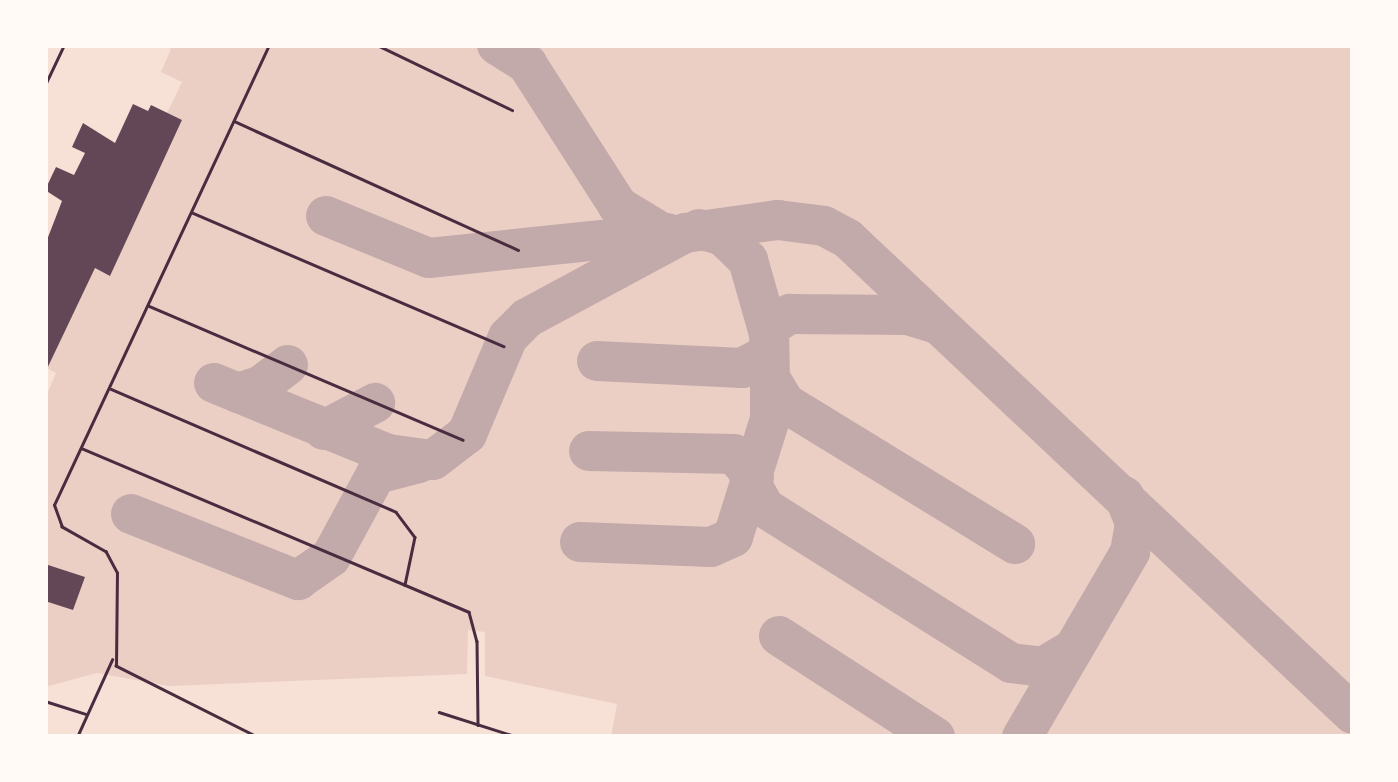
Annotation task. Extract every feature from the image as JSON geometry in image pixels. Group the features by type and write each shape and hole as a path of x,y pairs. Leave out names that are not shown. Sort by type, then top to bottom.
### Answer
{"lane":[{"path":"45,86 64,45"},
{"path":"77,737 112,659 118,585 114,565 98,545 62,527 55,510 80,448 269,45"},
{"path":"377,45 512,110"},
{"path":"234,121 518,250"},
{"path":"192,212 504,346"},
{"path":"149,306 464,440"},
{"path":"110,388 396,512 414,537 405,586"},
{"path":"80,448 474,617 478,725"},
{"path":"112,659 126,673 257,737"},
{"path":"45,702 87,714"},
{"path":"438,712 518,737"}],"shaded area":[{"path":"163,45 1353,45 1353,737 611,737 617,704 485,676 485,632 468,630 467,674 169,686 97,673 45,687 45,399 56,373 47,368 95,268 110,275 182,121 167,113 182,82 161,72 171,49"}],"building":[{"path":"133,104 148,111 151,105 182,120 110,276 95,268 45,373 45,245 62,201 45,190 56,167 74,175 85,153 72,147 83,123 115,143"},
{"path":"45,564 85,577 73,610 45,601"}],"taxiway":[{"path":"497,45 527,64 618,206 662,233"},
{"path":"326,216 429,258 667,233"},
{"path":"214,383 388,454 433,460 467,434 508,337 527,318 685,233 778,220 824,226 848,239 1353,714"},
{"path":"699,229 723,236 748,260 768,330"},
{"path":"770,378 769,327 790,314 908,315 938,324"},
{"path":"597,361 742,368 768,354"},
{"path":"238,393 260,386 288,365"},
{"path":"580,542 711,547 733,537 770,419 770,378 785,403 1015,544"},
{"path":"324,430 375,403"},
{"path":"589,451 734,454 754,478"},
{"path":"131,514 298,580 331,557 376,474 419,463"},
{"path":"752,485 765,508 1011,663 1043,667 1070,651"},
{"path":"1022,737 1130,552 1135,523 1124,496"},
{"path":"779,636 935,737"}]}
